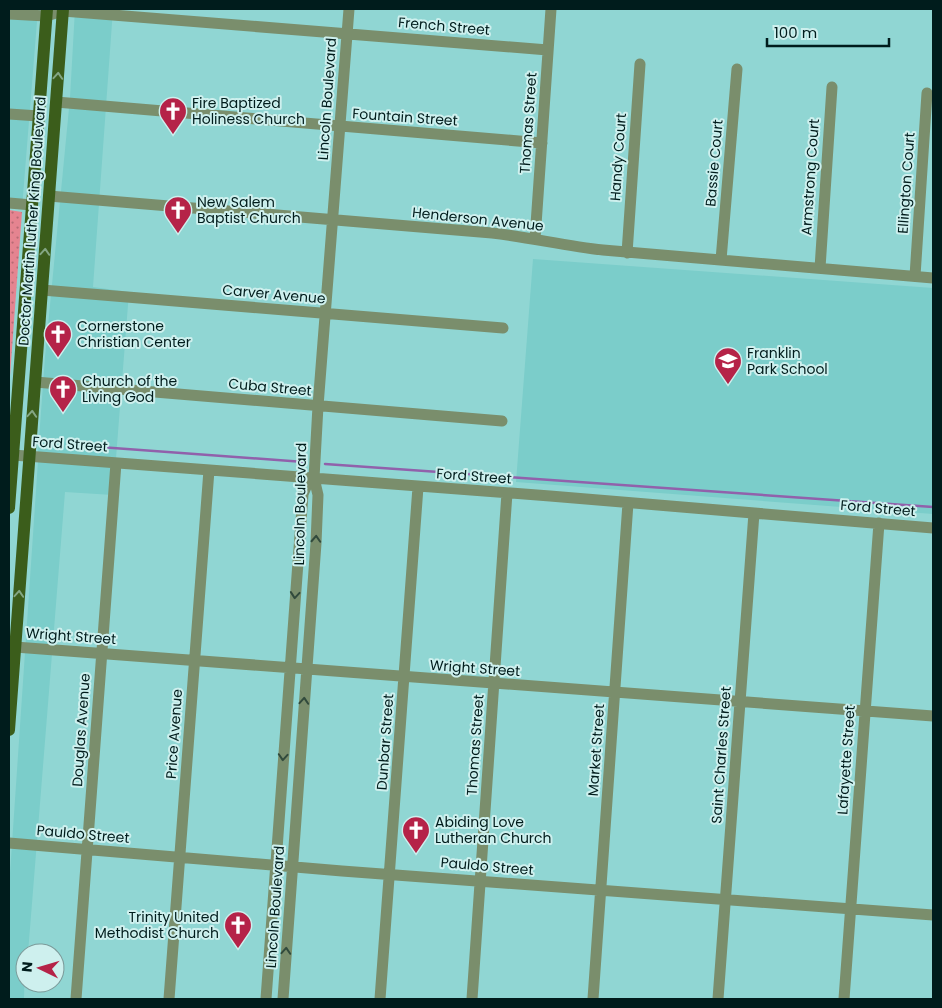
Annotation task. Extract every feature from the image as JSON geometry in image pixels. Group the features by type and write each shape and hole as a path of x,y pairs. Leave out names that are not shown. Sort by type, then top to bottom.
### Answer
{"main road":[{"name":"Doctor Martin Luther King Boulevard","path":"9,730 12,645 28,475 63,10"},
{"name":"Doctor Martin Luther King Boulevard","path":"9,508 10,473 13,455 47,12"},
{"path":"32,205 40,210 47,223"}],"street":[{"name":"Lincoln Boulevard","path":"283,999 318,495 312,478 334,220 349,9"},
{"name":"Thomas Street","path":"535,239 551,9"},
{"name":"French Street","path":"9,14 63,10 548,50"},
{"name":"Handy Court","path":"627,253 640,64"},
{"name":"Bassie Court","path":"721,260 736,69"},
{"name":"Armstrong Court","path":"820,268 832,88"},
{"name":"Ellington Court","path":"915,276 927,93"},
{"name":"Fountain Street","path":"56,102 542,143"},
{"path":"9,114 39,116"},
{"name":"Henderson Avenue","path":"49,196 492,233 627,253 933,278"},
{"path":"9,203 32,205"},
{"name":"Carver Avenue","path":"42,290 503,328"},
{"name":"Cuba Street","path":"35,382 502,421"},
{"name":"Ford Street","path":"13,455 933,528"},
{"name":"Douglas Avenue","path":"76,999 116,462"},
{"name":"Price Avenue","path":"168,999 209,470"},
{"path":"10,473 28,475"},
{"name":"Lincoln Boulevard","path":"266,999 303,494 312,478"},
{"name":"Dunbar Street","path":"380,999 418,487"},
{"name":"Thomas Street","path":"472,999 507,493"},
{"name":"Market Street","path":"593,999 628,503"},
{"name":"Saint Charles Street","path":"718,999 754,513"},
{"name":"Lafayette Street","path":"844,999 878,523"},
{"name":"Wright Street","path":"12,645 307,670 933,716"},
{"name":"Pauldo Street","path":"9,843 933,915"}],"shaded area":[{"path":"9,9 38,9 22,208 9,207"},
{"path":"75,9 113,9 93,287 129,292 116,458 38,453 45,357 70,98"},
{"path":"9,210 22,212 9,390"},
{"name":"Franklin Park School","path":"533,259 933,288 933,514 516,482"},
{"path":"38,461 116,467 113,495 65,492 29,943 15,943 15,993 24,993 24,999 9,999 9,888"}],"waterway":[{"path":"86,446 304,462"},
{"path":"325,464 933,507"}],"place":[{"name":"Fire Baptized Holiness Church","path":"173,135"},
{"name":"New Salem Baptist Church","path":"178,234"},
{"name":"Cornerstone Christian Center","path":"58,358"},
{"name":"Franklin Park School","path":"728,385"},
{"name":"Church of the Living God","path":"63,413"},
{"name":"Abiding Love Lutheran Church","path":"416,854"},
{"name":"Trinity United Methodist Church","path":"238,949"}]}
